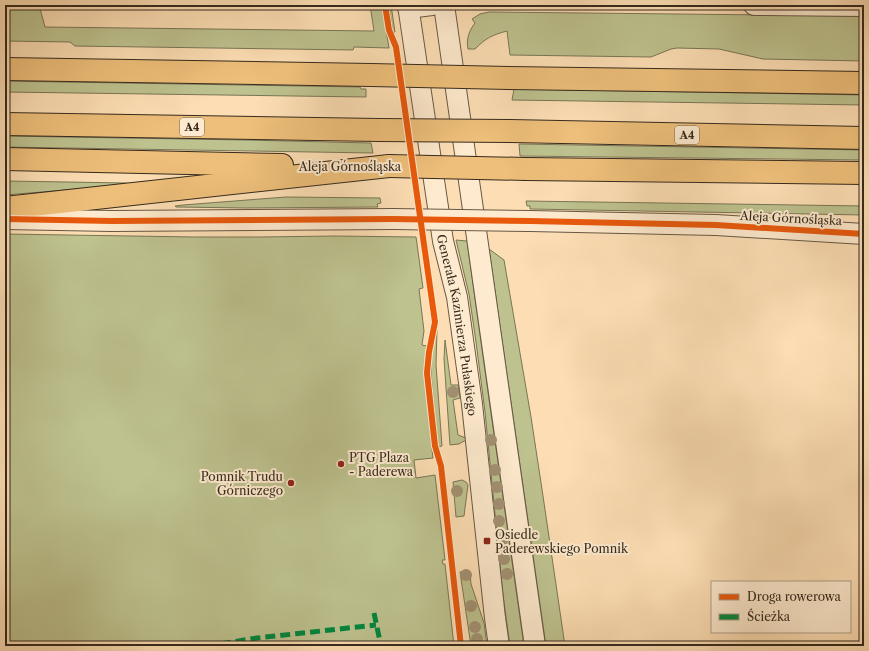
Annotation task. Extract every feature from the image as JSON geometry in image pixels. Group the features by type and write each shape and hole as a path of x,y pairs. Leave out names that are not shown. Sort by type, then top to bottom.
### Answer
{"main road":[{"path":"5,70 864,83"},
{"name":"A4","path":"5,124 864,138"},
{"name":"Aleja Górnośląska","path":"5,159 257,166 389,166 864,173"},
{"path":"5,208 389,166"}],"street":[{"path":"408,6 432,5"},
{"path":"444,5 535,646"},
{"path":"754,5 864,6"},
{"name":"Generała Kazimierza Pułaskiego","path":"408,6 443,241 458,296 472,404 499,646"},
{"name":"Aleja Górnośląska","path":"5,219 393,219 530,221 716,225 864,234"}],"green space":[{"path":"5,5 39,5 45,27 374,31 370,5 382,5 389,48 354,47 353,50 75,46 70,42 5,41"},
{"path":"389,5 391,5 395,32 393,33"},
{"path":"489,12 864,16 864,61 763,59 719,49 677,48 651,57 510,55 507,31 490,37 475,49 468,49 468,35 475,23 472,19 480,14"},
{"path":"5,81 360,87 361,89 366,89 366,97 5,92"},
{"path":"514,89 864,95 864,105 512,100"},
{"path":"5,136 371,143 373,153 5,147"},
{"path":"519,144 864,150 864,160 520,156"},
{"path":"5,181 127,183 128,184 5,195"},
{"path":"286,197 380,198 381,203 377,204 378,207 246,208 175,206 183,205"},
{"path":"526,201 864,206 864,215 530,209 530,206 527,206"},
{"path":"5,234 194,237 416,237 423,288 419,289 424,331 422,345 427,346 424,371 433,458 414,460 416,478 435,475 445,560 442,560 443,564 445,564 454,646 5,646"},
{"path":"456,240 467,241 524,646 510,646 503,595 485,412 476,342 469,294"},
{"path":"489,249 504,260 531,417 565,646 546,646"},
{"path":"437,330 436,365 442,446 438,447 431,375 431,359 435,331"},
{"path":"445,340 451,385 458,385 460,398 453,400 458,435 466,438 466,440 459,444 450,445 444,359"},
{"path":"462,480 468,485 464,516 456,517 453,482"},
{"path":"460,572 470,572 471,584 484,623 487,646 471,646"}],"marked path":[{"path":"374,613 381,646"},
{"path":"206,646 257,638 376,625"}],"cycle path":[{"path":"385,5 389,30 396,47 435,322 429,352 427,373 435,446 441,466 461,646"},
{"path":"5,219 112,221 393,219 530,221 716,225 864,234"}],"place":[{"name":"PTG Plaza - Paderewa","path":"341,464"},
{"name":"Pomnik Trudu Górniczego","path":"291,483"},
{"name":"Osiedle Paderewskiego Pomnik","path":"487,541"}]}
